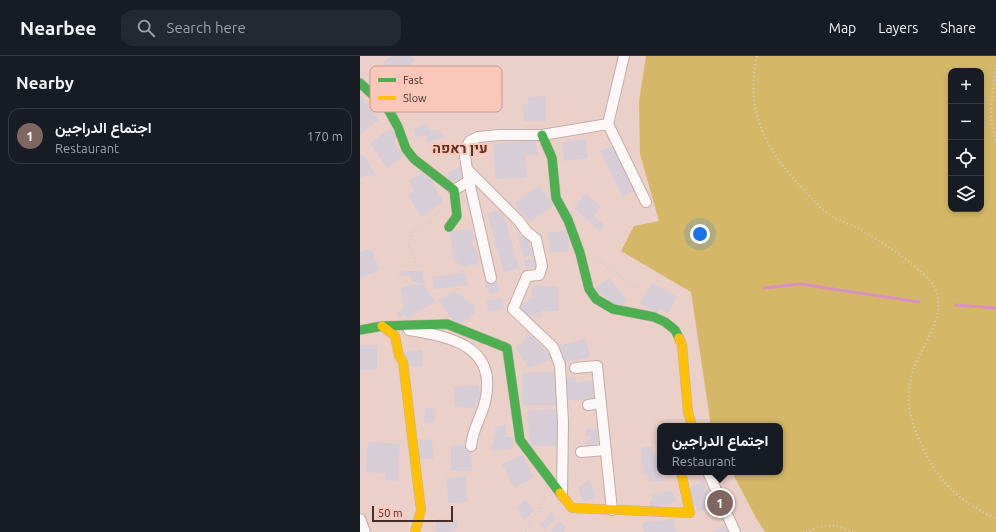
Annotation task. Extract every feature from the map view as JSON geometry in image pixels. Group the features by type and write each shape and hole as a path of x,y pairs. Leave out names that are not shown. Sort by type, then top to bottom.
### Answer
{"street":[{"path":"624,56 608,124 646,202"},
{"path":"361,84 370,92"},
{"path":"390,112 398,127 406,148 414,159 454,190 457,216 449,227"},
{"path":"491,278 469,181 464,150 470,141 478,137 499,135 542,135 608,124"},
{"path":"542,135 552,158 556,198 568,220 577,245 589,289 596,299 613,309 654,318 665,322 675,330 682,345 688,412 691,423"},
{"path":"467,169 519,221 527,232 536,239 541,256 542,266 539,275 527,276 513,309 553,347 560,365 563,423 562,495"},
{"path":"454,190 469,181"},
{"path":"360,330 382,326 447,324 507,348 520,440 572,508 690,513 683,475"},
{"path":"382,326 430,334 460,342 474,351 484,364 488,383 484,403 472,432 471,446"},
{"path":"382,326 395,336 399,356 403,362 421,510 415,532"},
{"path":"575,368 597,366 612,510"},
{"path":"588,405 601,403"},
{"path":"581,452 606,450"},
{"path":"709,475 734,532"},
{"path":"360,520 365,532"}],"path":[{"path":"757,56 753,75 754,100 760,124 769,147 785,169 820,207 837,219 859,229 912,264 935,288 938,298 936,317 913,370 909,392 909,411 919,439 939,475 953,491 970,505 996,519"},
{"path":"996,68 990,108 992,130 996,142"},
{"path":"416,266 414,255 408,245 414,230 429,223 438,211 448,209"},
{"path":"577,245 640,290"},
{"path":"526,532 529,523 540,509 544,498 555,486"},
{"path":"806,532 817,528 836,525 853,532"}],"shaded area":[{"path":"646,56 996,56 996,532 765,532 734,475 783,475 783,423 711,423 691,292 621,251 634,226 659,221 640,154 639,102"}],"building":[{"path":"392,56 411,56 415,61 408,66 386,66 383,62"},
{"path":"360,94 370,108 370,112 373,112 379,120 360,134"},
{"path":"546,96 546,121 524,121 522,104 528,105 528,97"},
{"path":"426,124 430,130 438,130 446,137 428,142 426,135 417,137 414,129"},
{"path":"391,128 397,137 393,140 403,156 387,168 370,143"},
{"path":"585,139 588,158 564,161 562,142"},
{"path":"535,140 538,155 525,156 527,178 496,179 493,144"},
{"path":"614,145 636,190 622,196 600,151"},
{"path":"360,155 365,157 376,176 365,176 360,178"},
{"path":"460,166 463,178 449,181 447,174"},
{"path":"423,174 432,180 443,202 421,217 408,195 414,191 409,180"},
{"path":"539,186 554,205 530,222 514,203"},
{"path":"586,193 601,207 594,216 605,226 600,231 574,208"},
{"path":"502,209 519,268 504,272 487,213"},
{"path":"472,229 475,239 471,242 479,256 477,264 464,267 454,261 450,231"},
{"path":"567,231 569,251 550,253 548,233"},
{"path":"527,235 533,255 524,258 518,237"},
{"path":"371,249 380,270 360,278 360,252"},
{"path":"537,259 540,266 526,268 524,260"},
{"path":"400,271 423,271 424,285 412,281 411,276 399,276"},
{"path":"466,273 467,285 434,289 432,277"},
{"path":"495,276 500,291 490,295 484,280"},
{"path":"609,278 627,301 620,308 594,289"},
{"path":"652,283 677,297 668,313 660,309 657,313 640,303"},
{"path":"412,285 424,285 435,302 408,318 405,315 398,318 397,313 404,307 400,288"},
{"path":"532,285 558,287 559,311 541,311 541,317 523,315 518,309 523,303 527,303 527,298 531,298"},
{"path":"454,291 474,305 476,311 464,323 454,322 438,300"},
{"path":"503,298 504,309 488,311 487,300"},
{"path":"529,334 553,358 529,368 516,349"},
{"path":"586,339 590,357 563,363 560,345"},
{"path":"360,345 377,345 377,369 360,370"},
{"path":"422,350 423,366 405,367 403,352"},
{"path":"557,371 557,405 522,405 523,373"},
{"path":"567,377 576,378 576,383 593,380 594,400 568,400"},
{"path":"479,385 480,402 475,402 475,409 455,406 453,387"},
{"path":"425,408 435,409 435,423 424,422"},
{"path":"558,409 557,446 530,446 527,411"},
{"path":"506,425 506,437 513,437 513,449 492,451 491,445 494,444 493,437 496,435 495,427"},
{"path":"586,429 598,429 597,445 585,445 585,441 590,440 591,436 585,435"},
{"path":"420,439 432,440 433,459 419,459"},
{"path":"368,442 400,444 398,481 385,480 385,473 366,472"},
{"path":"451,446 471,446 472,471 451,471"},
{"path":"653,446 653,455 657,454 657,475 662,475 663,481 648,482 649,475 644,474 640,448"},
{"path":"523,455 533,478 514,488 502,464"},
{"path":"466,476 467,502 448,503 447,478"},
{"path":"590,480 596,498 583,502 578,487"},
{"path":"704,480 713,507 698,512 688,489"},
{"path":"672,491 676,500 673,503 650,508 650,502 653,500 651,494"},
{"path":"525,499 534,511 524,520 516,508"},
{"path":"551,513 556,518 544,530 540,525"},
{"path":"437,519 458,521 456,529 447,532 435,532"},
{"path":"674,519 676,532 644,532 642,523"},
{"path":"559,521 566,527 564,532 550,532"},
{"path":"725,525 727,532 712,532"}],"waterway":[{"path":"764,288 800,284 919,302"},
{"path":"956,305 996,308"}],"traffic: fast":[{"path":"360,83 370,92"},
{"path":"390,112 398,127 406,149 414,159 454,190 457,216 449,227"},
{"path":"542,135 552,158 556,198 568,220 580,253 589,289 596,299 613,309 654,317 665,322 675,330 679,338"},
{"path":"360,330 382,326 447,324 507,348 520,440 560,493"}],"traffic: slow":[{"path":"382,326 395,336 399,356 403,362 421,510 415,532"},
{"path":"679,338 682,345 688,412 691,423"},
{"path":"560,493 572,508 690,513 682,475"}],"place":[{"name":"اجتماع الدراجين","path":"720,503"}],"district":[{"name":"עין ראפה","path":"460,148"}]}
